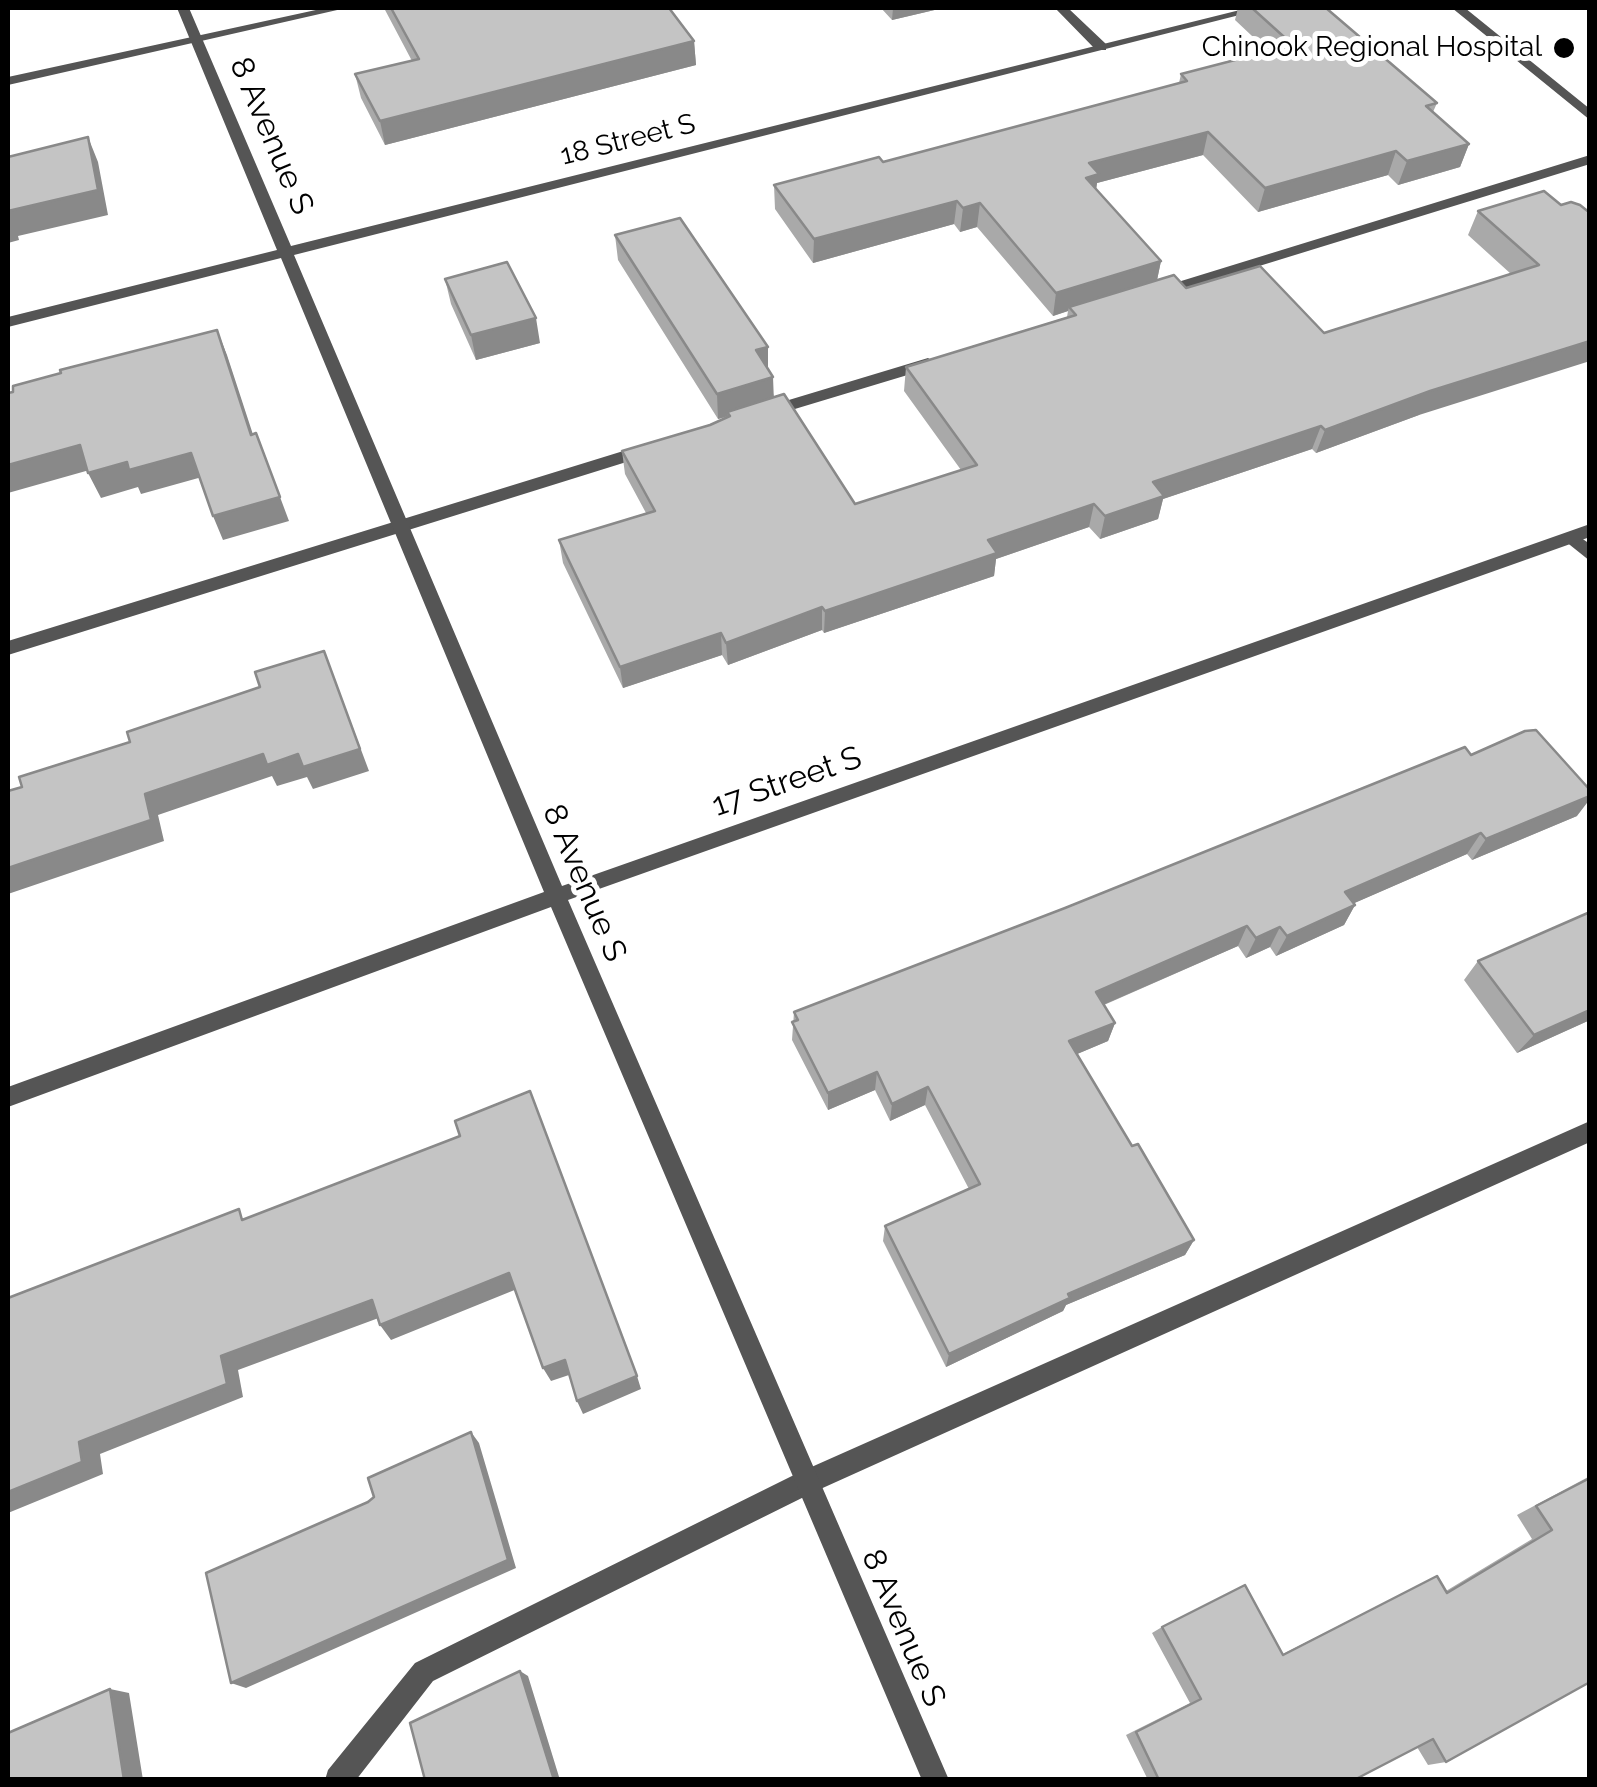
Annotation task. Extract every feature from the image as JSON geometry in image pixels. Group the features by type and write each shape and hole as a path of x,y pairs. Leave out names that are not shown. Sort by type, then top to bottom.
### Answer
{"street":[{"name":"8 Avenue S","path":"183,8 556,896 936,1780"},
{"path":"8,81 340,8"},
{"path":"1061,8 1101,48"},
{"name":"18 Street S","path":"8,322 1262,8"},
{"path":"1458,8 1590,116"},
{"path":"1137,299 1590,159"},
{"path":"741,421 948,357"},
{"path":"8,648 666,444"},
{"path":"1580,533 1590,555"},
{"name":"17 Street S","path":"8,1097 556,896 1580,533"},
{"path":"338,1780 424,1672 807,1482 1590,1131"}],"building":[{"path":"391,8 669,8 694,41 380,121 355,74 419,59"},
{"path":"1252,8 1326,8 1437,103 1426,106 1469,144 1407,161 1396,151 1265,188 1208,132 1089,163 1099,174 1086,178 1161,261 1056,293 980,203 963,208 957,201 814,239 774,185 879,157 883,162 1187,81 1181,74 1293,45"},
{"path":"88,137 98,190 8,211 8,157"},
{"path":"1544,191 1561,205 1571,202 1590,213 1590,341 1430,391 1325,430 1321,426 1153,482 1164,496 1105,516 1094,504 988,540 997,553 825,611 822,607 726,643 721,633 620,667 559,540 655,511 622,451 710,425 730,416 727,412 784,394 855,504 977,465 906,367 1076,315 1069,307 1174,275 1186,288 1260,266 1324,333 1539,265 1478,211"},
{"path":"680,218 768,347 756,350 773,377 717,394 615,235"},
{"path":"507,262 536,318 471,335 445,279"},
{"path":"217,330 251,435 256,433 280,497 213,516 191,453 129,470 127,462 88,473 80,445 8,465 8,393 13,392 13,386"},
{"path":"324,651 360,749 303,767 298,754 267,765 263,754 145,794 151,820 8,868 8,791 22,787 19,777 130,742 127,732 260,687 255,672"},
{"path":"1536,730 1590,790 1590,796 1486,839 1481,833 1345,892 1355,905 1287,936 1280,927 1256,938 1247,926 1096,992 1115,1023 1069,1041 1132,1146 1138,1144 1194,1240 1068,1294 1070,1298 949,1354 885,1226 980,1184 928,1087 892,1104 877,1072 828,1093 792,1022 798,1020 794,1012 1465,747 1471,755 1525,731"},
{"path":"1590,912 1590,1010 1534,1035 1478,961"},
{"path":"530,1091 637,1376 577,1401 565,1360 543,1368 509,1273 380,1325 372,1300 221,1356 227,1384 79,1442 82,1462 8,1492 8,1298 239,1209 242,1220 460,1136 455,1121"},
{"path":"471,1432 508,1560 231,1683 206,1573 368,1502 374,1497 368,1478"},
{"path":"1590,1478 1590,1682 1446,1762 1433,1739 1354,1780 1159,1780 1136,1732 1201,1699 1162,1627 1245,1585 1283,1655 1437,1576 1447,1593 1552,1530 1536,1506"},
{"path":"520,1671 554,1780 425,1780 410,1723"},
{"path":"110,1689 124,1780 8,1780 8,1733"}],"place":[{"name":"Chinook Regional Hospital","path":"1564,48"}]}
